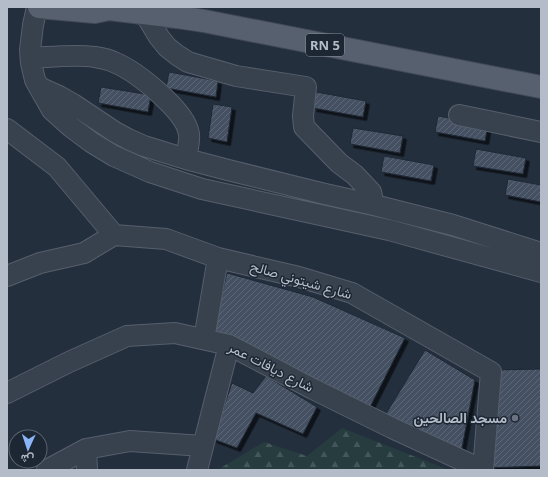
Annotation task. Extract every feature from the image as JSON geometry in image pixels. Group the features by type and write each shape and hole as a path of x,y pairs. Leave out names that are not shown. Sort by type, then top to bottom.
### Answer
{"main road":[{"name":"RN 5","path":"38,7 95,12 107,8 143,10 541,87"}],"street":[{"path":"38,7 31,39 31,64 39,87 52,110 70,127 114,156 150,172 202,189 388,230 541,272"},
{"path":"143,10 166,47 188,62 236,76 306,87 303,116 304,127 339,163 371,192 374,205"},
{"path":"31,58 75,56 96,57 116,63 133,72 161,95 176,110 185,123 189,134 186,159"},
{"path":"39,87 64,99 110,129 144,146 186,159 453,224 541,253"},
{"path":"458,115 541,132"},
{"path":"7,129 57,167 114,235 84,253 40,263 7,276"},
{"path":"114,156 128,139"},
{"name":"شارع شيتوني صالح","path":"114,235 166,239 218,258 299,277 352,293 491,372 483,470"},
{"path":"204,339 218,258"},
{"name":"شارع ديافات عمر","path":"7,393 69,362 127,336 175,333 229,345 313,389 483,470"},
{"path":"197,470 229,345"},
{"path":"47,470 86,448 130,441 203,446"},
{"path":"86,448 87,470"}],"green space":[{"path":"342,428 449,470 219,470 264,442 307,456"}],"building":[{"path":"169,72 218,81 216,97 166,88"},
{"path":"101,87 151,95 148,112 98,103"},
{"path":"316,92 366,101 363,117 313,108"},
{"path":"213,104 232,107 227,142 208,138"},
{"path":"438,116 488,125 485,141 435,132"},
{"path":"353,128 403,136 400,153 350,144"},
{"path":"476,149 526,158 523,174 473,166"},
{"path":"384,156 434,165 431,181 381,172"},
{"path":"508,179 541,185 541,202 505,195"},
{"path":"227,273 313,297 405,338 368,411 213,332"},
{"path":"425,350 475,380 461,453 384,417"},
{"name":"مسجد الصالحين","path":"541,369 541,466 485,468 493,370"},
{"path":"266,376 317,407 303,434 256,413 237,448 213,439 232,383 253,393"}],"place":[{"name":"مسجد الصالحين","path":"515,418"}]}
